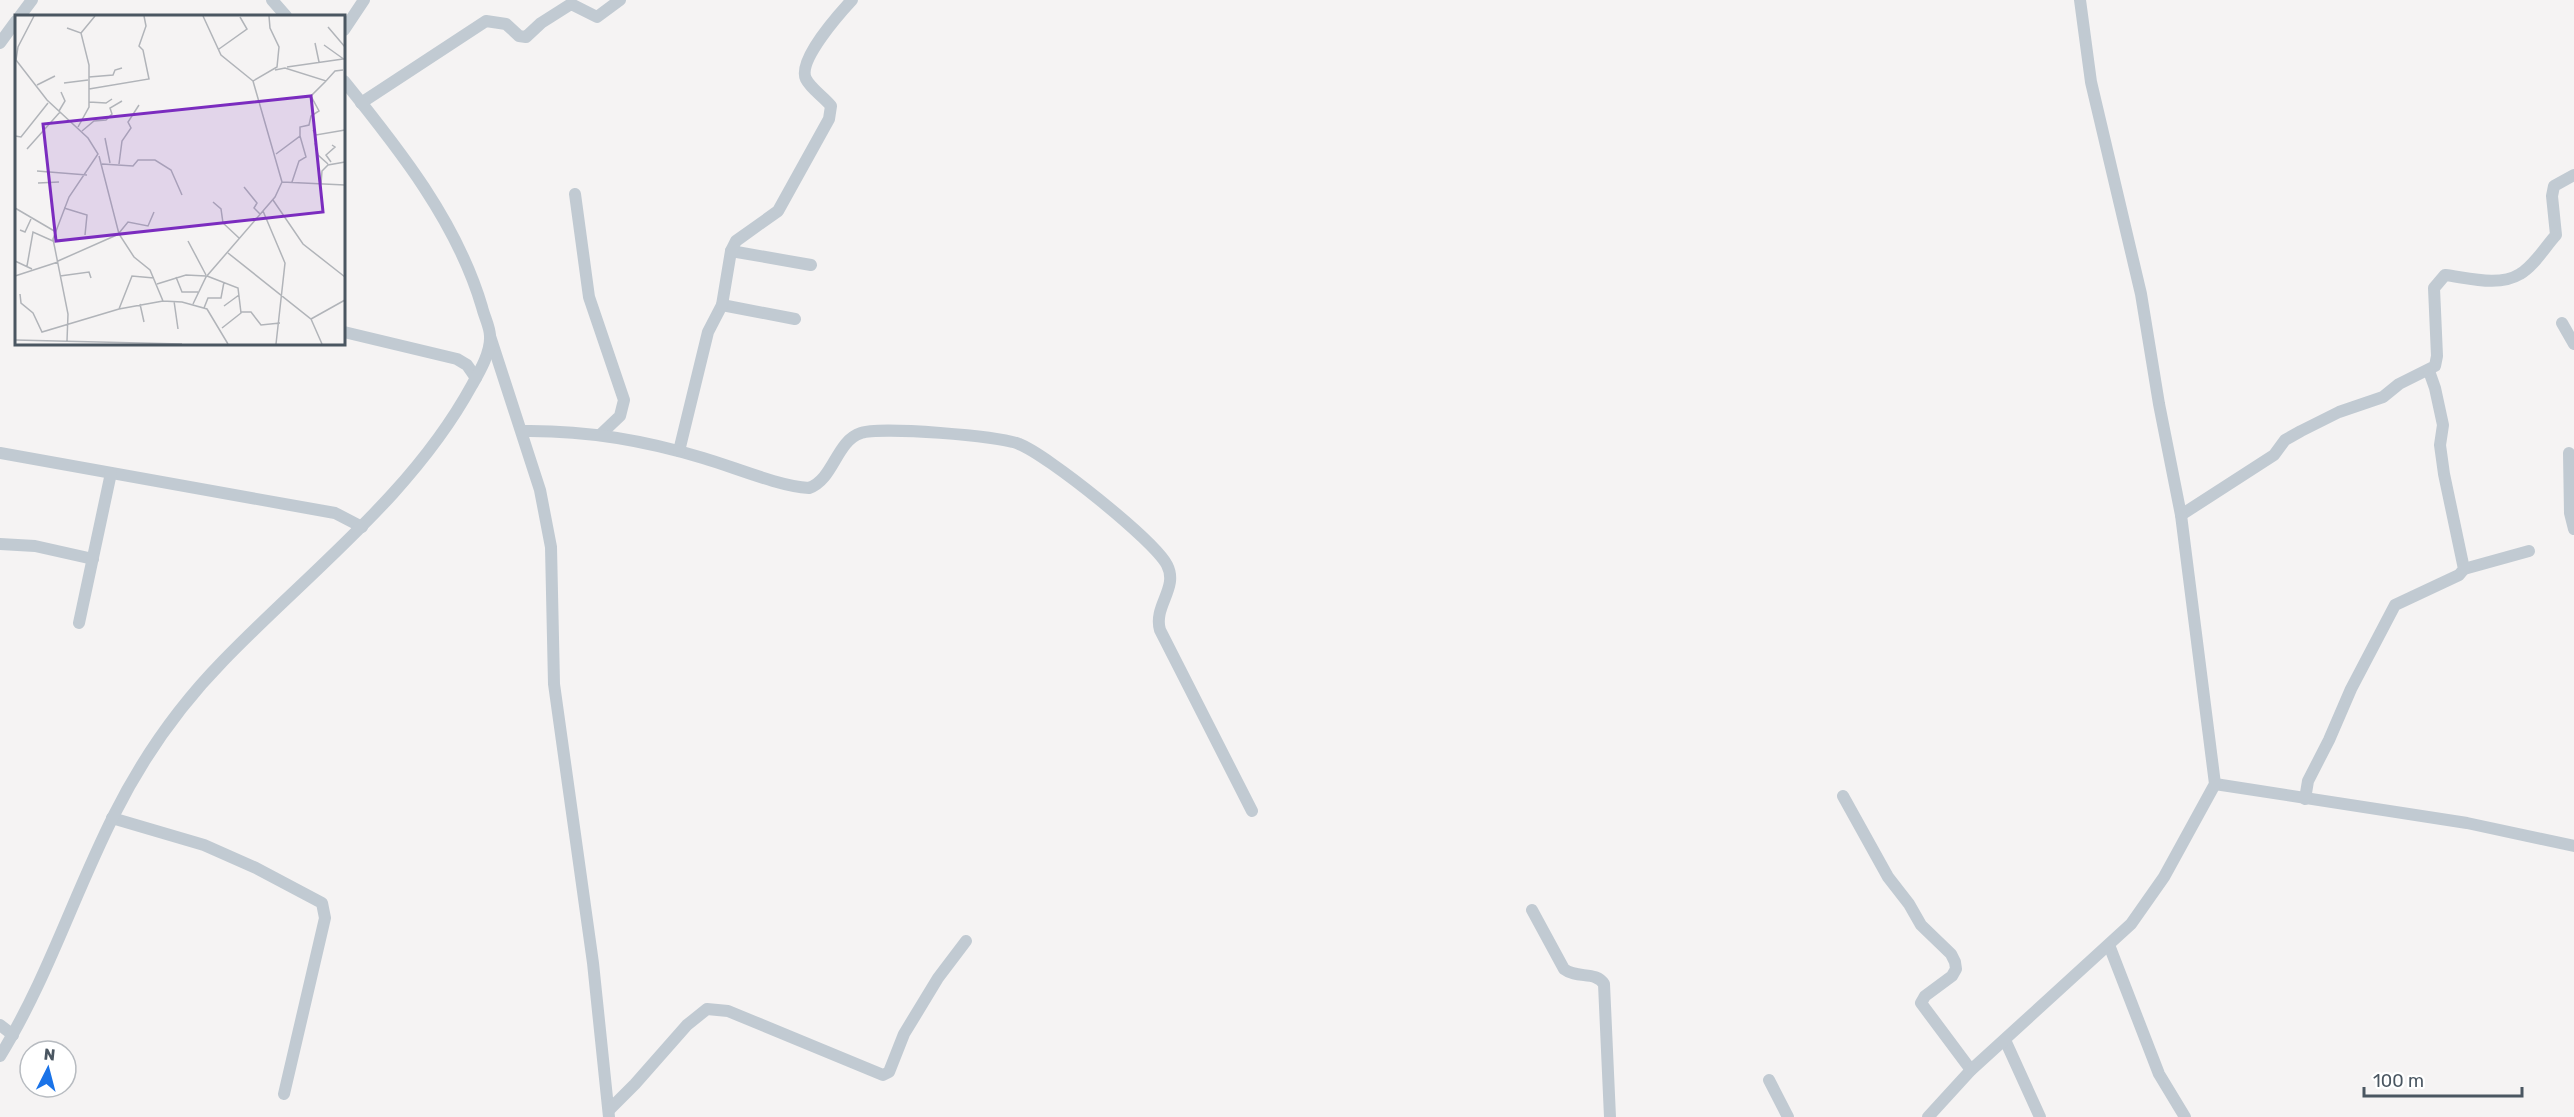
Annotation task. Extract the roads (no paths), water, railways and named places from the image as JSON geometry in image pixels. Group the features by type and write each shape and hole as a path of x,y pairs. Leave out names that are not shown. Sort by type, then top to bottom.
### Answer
{"street":[{"path":"21,15 32,0"},
{"path":"272,0 285,15"},
{"path":"345,28 364,0"},
{"path":"361,103 486,21 506,24 519,36 526,37 541,23 572,4 597,17 620,0"},
{"path":"679,451 708,332 722,305 732,251 739,237 778,211 829,119 831,106 807,81 804,71 811,54 829,27 852,0"},
{"path":"1928,1117 1971,1070 2131,924 2164,877 2215,784 2181,514 2159,404 2141,294 2091,81 2080,0"},
{"path":"0,43 15,22"},
{"path":"345,82 440,213 463,254 540,490 551,547 554,684 593,963 608,1115"},
{"path":"2181,514 2274,454 2285,440 2339,412 2383,397 2399,384 2435,366 2438,356 2434,288 2439,280 2445,274 2493,281 2510,279 2522,273 2556,235 2552,196 2554,186 2574,175"},
{"path":"575,194 589,297 624,400 620,416 600,435"},
{"path":"732,251 811,265"},
{"path":"722,305 795,319"},
{"path":"2562,323 2574,344"},
{"path":"345,332 457,359 467,365 476,378"},
{"path":"0,1056 13,1035 54,951 112,818 156,741 184,703 255,628 362,527 419,463 456,414 483,366 490,335"},
{"path":"2429,371 2443,425 2440,445 2444,474 2464,569"},
{"path":"522,431 600,435 679,451 809,488 825,475 846,443 854,435 863,432 913,432 1017,442 1122,519 1166,563 1170,585 1159,609 1160,630 1252,811"},
{"path":"0,453 335,513 362,527"},
{"path":"2569,453 2570,513 2574,529"},
{"path":"80,623 111,473"},
{"path":"0,544 35,546 93,559"},
{"path":"2305,798 2308,781 2351,689 2395,605 2459,575 2464,569 2529,551"},
{"path":"2215,784 2467,823 2574,846"},
{"path":"1843,796 1888,877 1909,904 1921,925 1951,954 1955,962 1956,969 1952,976 1925,996 1921,1003 1971,1070"},
{"path":"112,818 204,845 256,868 322,903 325,918 284,1094"},
{"path":"1532,910 1564,969 1571,974 1595,976 1604,984 1610,1117"},
{"path":"608,1115 687,1025 707,1010 728,1011 883,1076 890,1072 904,1034 938,978 966,942"},
{"path":"2109,945 2159,1074 2185,1117"},
{"path":"0,1025 13,1035"},
{"path":"2005,1040 2040,1117"},
{"path":"1769,1080 1788,1117"}]}
